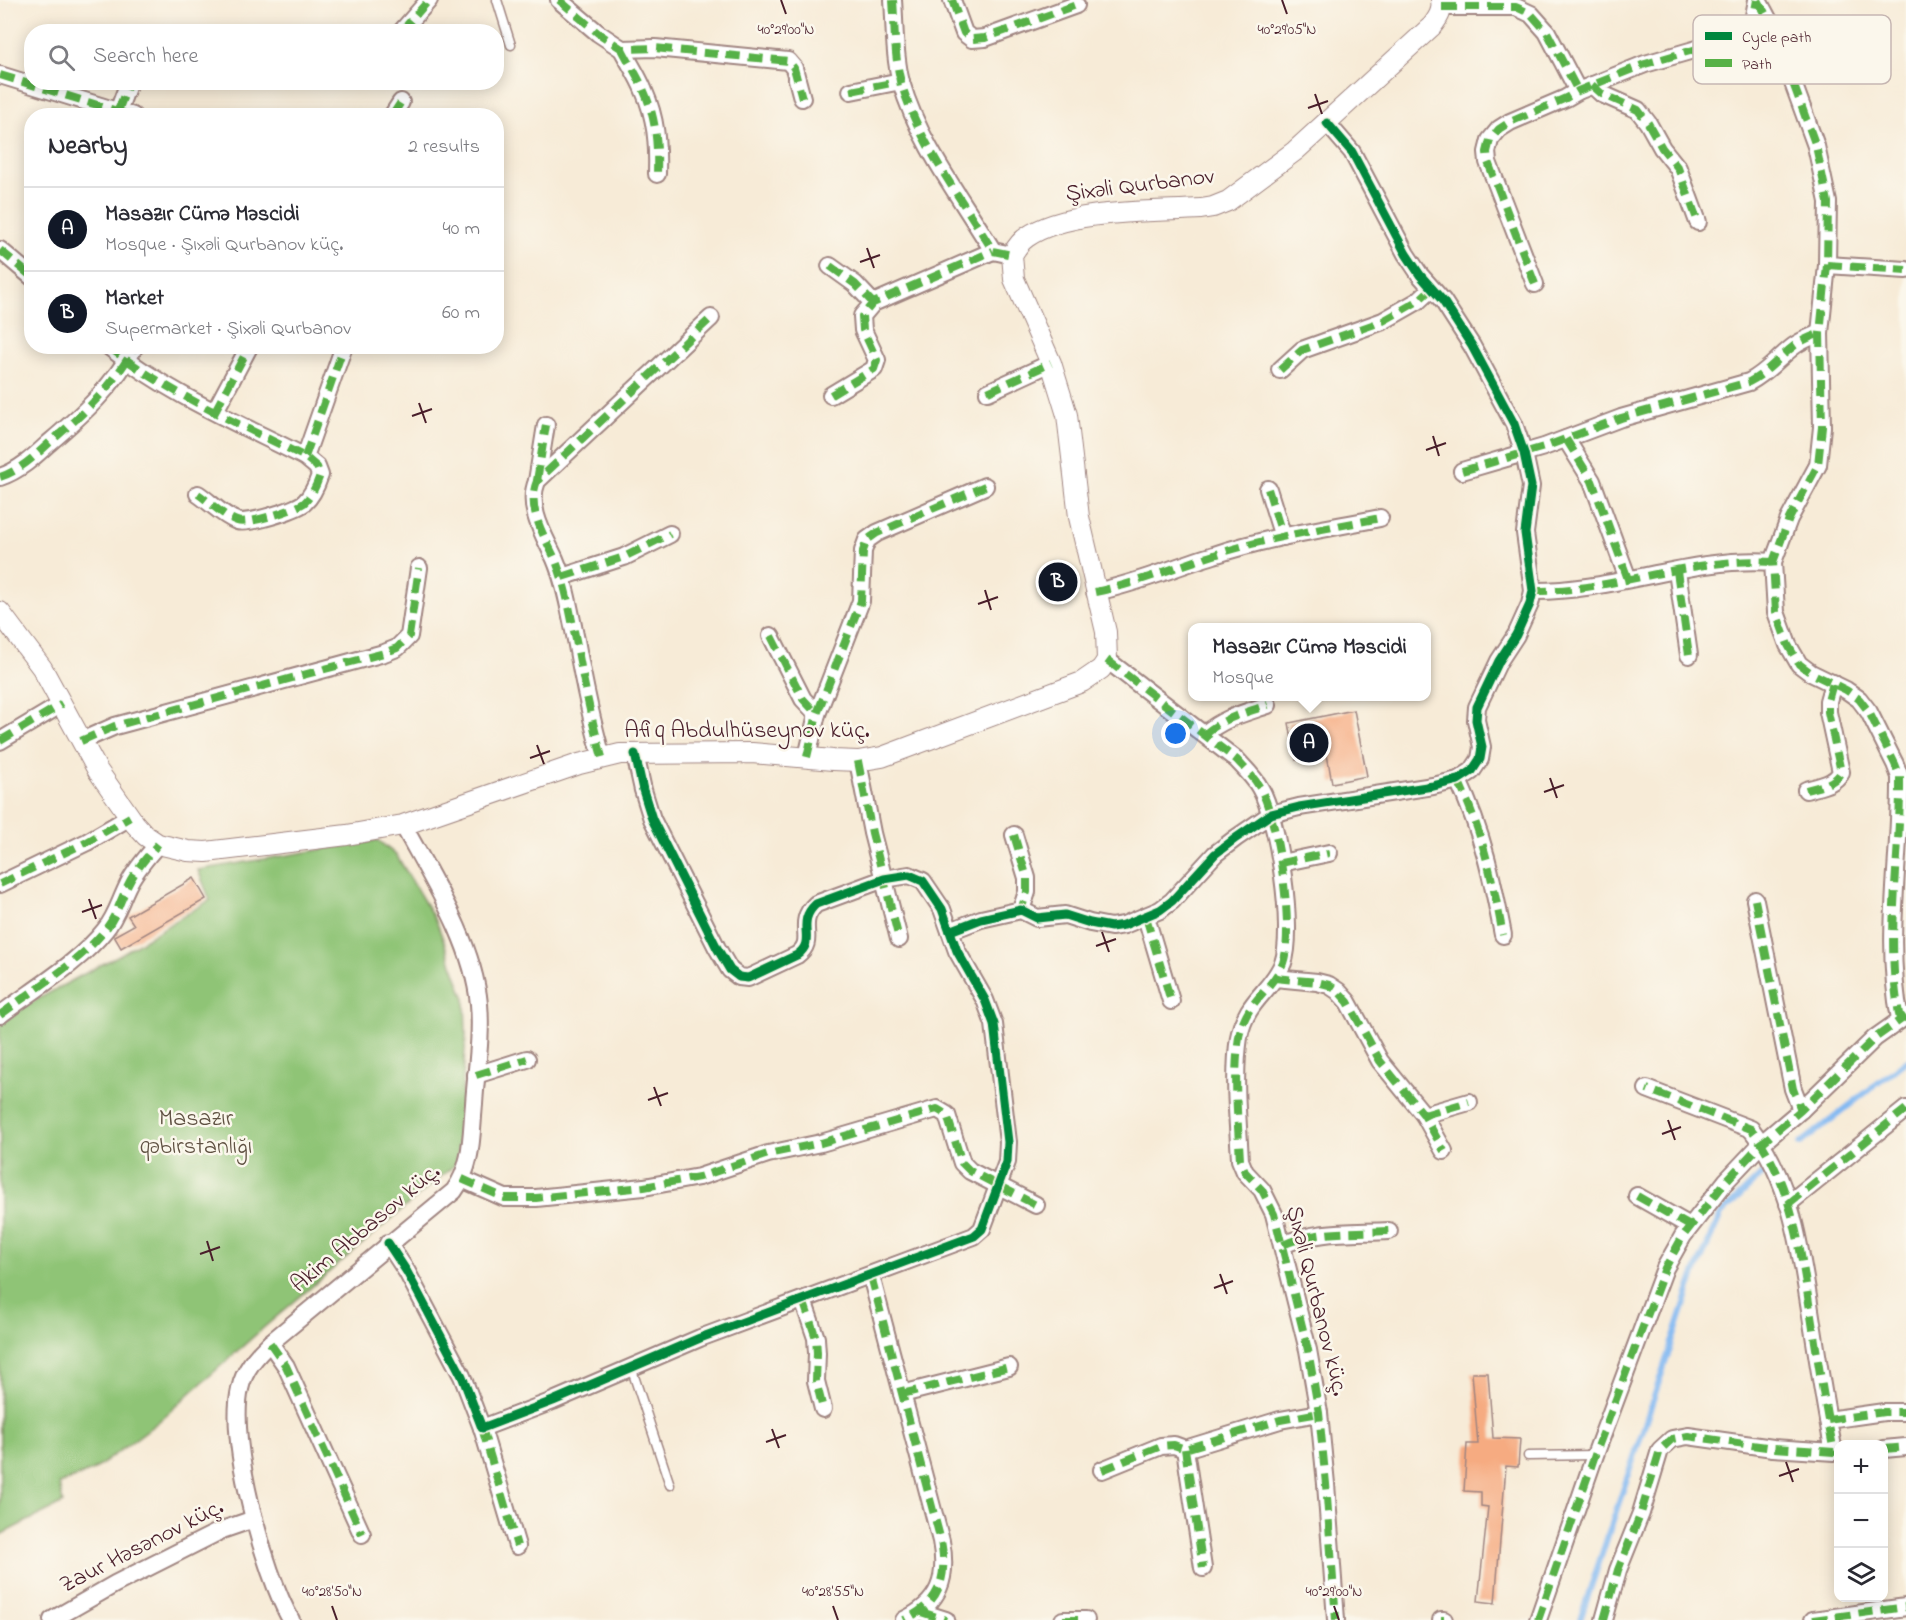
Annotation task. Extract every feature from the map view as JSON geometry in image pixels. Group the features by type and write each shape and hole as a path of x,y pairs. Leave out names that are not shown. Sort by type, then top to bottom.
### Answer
{"street":[{"path":"408,24 429,0"},
{"path":"559,0 598,33 622,49 644,90 651,110 658,140 657,174"},
{"path":"893,0 896,53 901,81 923,137 1011,265 1014,279 1051,363 1067,416 1079,517 1106,632 1107,660"},
{"path":"952,0 964,33 972,39 985,38 1076,5"},
{"path":"1754,15 1758,0"},
{"path":"1758,0 1766,15"},
{"path":"1441,3 1517,3 1531,14 1547,32 1585,88 1638,110 1643,116 1662,148 1678,168 1698,222"},
{"name":"Şixəli Qurbanov","path":"873,303 1003,253 1027,237 1064,220 1088,216 1201,209 1228,201 1327,123 1432,26 1439,16 1441,3"},
{"path":"622,49 655,48 788,61 795,68 802,98"},
{"path":"1535,284 1488,162 1487,152 1490,140 1499,129 1510,122 1585,88 1645,64 1693,50"},
{"path":"0,75 24,82"},
{"path":"850,91 901,81"},
{"path":"1538,1620 1595,1455 1665,1268 1690,1226 1727,1180 1762,1143 1801,1110 1875,1038 1903,1017 1895,992 1892,956 1900,777 1869,712 1859,699 1799,664 1788,645 1776,612 1773,562 1789,519 1818,465 1822,427 1820,333 1827,265 1828,202 1816,146 1793,84"},
{"path":"50,90 109,108"},
{"path":"126,108 128,90"},
{"path":"950,931 981,919 1021,910 1037,918 1065,915 1111,927 1146,917 1172,901 1215,854 1272,814 1299,807 1458,780 1472,771 1480,759 1482,747 1476,720 1477,707 1499,661 1516,635 1530,604 1533,591 1525,533 1531,486 1524,453 1514,424 1472,346 1443,301 1431,289 1406,254 1352,152 1327,123"},
{"path":"0,250 24,270"},
{"path":"1827,265 1906,270"},
{"path":"830,266 855,284 873,303 862,316 863,330 877,360 874,369 831,395"},
{"path":"1280,370 1302,350 1383,321 1418,301 1431,289"},
{"path":"537,481 711,318"},
{"path":"1462,471 1566,439 1621,418 1749,382 1761,376 1804,339 1820,333"},
{"path":"0,477 9,475 67,428 100,397 131,354 176,393 304,458 317,467 320,475 306,501 286,511 244,523 235,521 198,494"},
{"path":"215,411 245,354"},
{"path":"304,458 341,354"},
{"path":"988,392 1051,363"},
{"path":"546,425 537,481 532,492 534,510 562,577 602,757"},
{"path":"1566,439 1592,481 1628,579"},
{"path":"807,758 817,714 861,601 863,551 867,540 877,533 985,486"},
{"path":"1268,489 1283,537"},
{"path":"1095,592 1132,583 1215,554 1283,537 1380,518"},
{"path":"562,577 624,557 670,534"},
{"path":"1533,591 1561,590 1731,562 1773,562"},
{"path":"81,741 115,726 397,648 408,636 419,568"},
{"path":"1677,571 1689,655"},
{"name":"Afiq Abdulhüseynov küç.","path":"0,612 42,668 114,796 146,836 158,844 188,851 206,852 403,825 602,757 620,754 752,753 858,760 882,757 1082,682 1101,669 1107,660"},
{"path":"771,636 803,699 817,714"},
{"name":"Şıxəli Qurbanov küç.","path":"1107,660 1205,734 1250,772 1261,789 1272,814 1281,863 1287,947 1275,978 1245,1014 1239,1036 1236,1078 1240,1160 1245,1172 1262,1190 1274,1214 1308,1350 1319,1413 1336,1620"},
{"path":"1806,790 1831,783 1838,779 1841,772 1828,712 1828,701 1833,683"},
{"path":"0,741 62,704"},
{"path":"1205,734 1223,721 1268,705"},
{"path":"482,1428 553,1401 710,1334 974,1236 982,1229 1006,1162 1008,1142 994,1024 986,1000 961,959 942,909 923,881 909,875 884,879 816,904 804,921 807,942 804,950 748,978 739,977 730,970 717,948 652,819 635,754"},
{"path":"858,760 868,816 899,939"},
{"path":"1458,780 1474,814 1484,845 1503,935"},
{"path":"0,884 87,842 130,817"},
{"name":"Akim Abbasov küç.","path":"291,1620 275,1582 254,1518 238,1433 240,1389 245,1372 270,1343 454,1191 462,1179 471,1142 479,1005 475,978 467,953 447,908 403,825"},
{"path":"1014,835 1027,878 1027,892 1021,910"},
{"path":"0,1015 72,961 97,939 114,918 128,883 158,844"},
{"path":"1281,863 1329,853"},
{"path":"1755,900 1793,1089 1801,1110"},
{"path":"1146,917 1171,1001"},
{"path":"1275,978 1317,982 1329,985 1338,991 1348,1002 1380,1061 1424,1115 1444,1151"},
{"path":"476,1075 527,1059"},
{"path":"1647,1089 1751,1129 1762,1143 1788,1204 1799,1244 1834,1444"},
{"path":"1424,1115 1469,1102"},
{"path":"462,1179 505,1198 536,1198 644,1187 699,1177 768,1154 820,1143 937,1109 947,1115 962,1163 970,1171 1036,1205"},
{"path":"1788,1204 1906,1109"},
{"path":"1637,1196 1690,1226"},
{"path":"1283,1245 1296,1239 1312,1236 1389,1231"},
{"path":"388,1244 407,1272 462,1376 482,1428 517,1546"},
{"path":"871,1276 945,1563 939,1589 921,1612 904,1620"},
{"path":"803,1300 816,1338 818,1353 816,1381 823,1409"},
{"path":"270,1343 286,1366 362,1534"},
{"path":"902,1394 1009,1367"},
{"path":"1828,1420 1884,1412 1906,1412"},
{"path":"1102,1470 1161,1446 1174,1444 1185,1449 1280,1420 1319,1413"},
{"path":"1604,1620 1618,1570 1641,1513 1660,1450 1672,1439 1688,1436 1773,1448 1834,1452"},
{"path":"1888,1449 1906,1448"},
{"path":"1185,1449 1203,1568"},
{"name":"Zaur Həsənov küç.","path":"52,1620 115,1584 222,1530 254,1518"},
{"path":"1813,1620 1906,1607"},
{"path":"921,1612 946,1620"},
{"path":"1063,1620 1081,1618 1086,1620"}],"lane":[{"path":"497,0 511,45"},
{"path":"631,1367 670,1485"},
{"path":"1528,1456 1595,1455"}],"green space":[{"name":"Masazır qəbirstanlığı","path":"378,840 397,856 437,923 465,999 466,1035 457,1163 261,1330 158,1422 94,1470 59,1484 63,1503 0,1535 0,1025 27,1005 121,954 210,900 198,870"}],"building":[{"path":"1354,710 1367,776 1332,783 1327,754 1296,760 1289,723"},
{"path":"194,878 206,899 121,948 114,936 134,925 128,916"},
{"path":"1472,1373 1488,1373 1493,1438 1520,1439 1518,1467 1506,1466 1495,1603 1478,1601 1488,1507 1481,1506 1481,1492 1464,1491 1467,1444 1478,1444"}],"waterway":[{"path":"1800,1144 1906,1061"},
{"path":"1580,1620 1694,1276 1721,1214 1763,1173"}],"marked path":[{"path":"408,24 429,0"},
{"path":"559,0 598,33 622,49 655,48 788,61 794,68 802,98"},
{"path":"893,0 899,72 918,127 941,169 993,251 1012,255"},
{"path":"952,0 964,33 972,39 985,38 1076,5"},
{"path":"1754,15 1757,0"},
{"path":"1758,0 1766,15"},
{"path":"1442,7 1516,7 1531,14 1547,32 1578,91"},
{"path":"622,49 642,85 654,121 657,174"},
{"path":"1535,284 1488,162 1487,152 1490,140 1499,129 1510,122 1578,91 1645,64 1693,50"},
{"path":"0,75 24,82"},
{"path":"851,91 901,81"},
{"path":"1793,84 1816,146 1828,202 1827,265 1820,333 1822,427 1818,465 1789,519 1773,562 1776,612 1788,645 1799,664 1811,673 1846,690 1859,699 1869,712 1900,777 1893,929 1895,989 1900,1019"},
{"path":"1592,85 1602,94 1638,110 1662,148 1678,168 1698,222"},
{"path":"49,90 107,108"},
{"path":"119,108 126,90"},
{"path":"397,108 401,102"},
{"path":"0,250 24,270"},
{"path":"831,395 874,369 877,360 863,330 862,316 873,303 993,251"},
{"path":"1827,265 1906,270"},
{"path":"830,266 855,284 873,303"},
{"path":"1280,370 1302,350 1383,321 1418,301 1431,289"},
{"path":"602,757 565,589 559,569 538,521 534,491 537,481 711,318"},
{"path":"1462,471 1544,447 1621,418 1749,382 1797,344 1820,333"},
{"path":"119,354 179,393 305,457 317,467 320,475 316,486 304,503 281,513 251,521 243,522 232,519 198,494"},
{"path":"0,477 26,463 85,411 107,387 131,354"},
{"path":"215,411 245,354"},
{"path":"305,457 341,354"},
{"path":"988,392 1051,363"},
{"path":"537,481 546,425"},
{"path":"1566,439 1592,481 1628,579"},
{"path":"807,757 817,714 861,601 863,551 867,540 877,533 985,486"},
{"path":"1268,489 1283,537"},
{"path":"1095,592 1125,585 1255,543 1380,518"},
{"path":"562,577 624,557 670,534"},
{"path":"1533,591 1593,586 1713,564 1773,562"},
{"path":"81,741 115,726 397,648 409,636 419,568"},
{"path":"1677,571 1689,655"},
{"path":"771,636 803,699 817,714"},
{"path":"1107,660 1237,760 1260,788 1273,824 1286,901 1286,948 1278,973 1247,1014 1239,1037 1236,1083 1240,1160 1245,1172 1262,1190 1274,1214 1308,1350 1319,1413 1336,1620"},
{"path":"1806,790 1834,780 1841,772 1828,712 1828,701 1833,683"},
{"path":"0,741 62,704"},
{"path":"1205,734 1227,720 1268,705"},
{"path":"858,761 872,833 899,939"},
{"path":"1458,780 1486,856 1503,935"},
{"path":"0,884 87,842 130,817"},
{"path":"1014,835 1027,878 1027,892 1021,910"},
{"path":"0,1015 56,975 95,942 112,920 134,874 158,844"},
{"path":"1281,863 1329,853"},
{"path":"1755,900 1793,1089 1801,1110"},
{"path":"1146,917 1171,1001"},
{"path":"1275,978 1317,982 1329,985 1338,991 1348,1002 1380,1061 1424,1115 1444,1151"},
{"path":"1538,1620 1595,1455 1665,1268 1683,1236 1727,1180 1762,1143 1801,1110 1875,1038 1906,1016"},
{"path":"476,1075 527,1059"},
{"path":"1604,1620 1618,1570 1641,1513 1660,1450 1672,1439 1688,1436 1773,1448 1834,1452 1793,1218 1776,1171 1765,1149 1751,1129 1647,1089"},
{"path":"1424,1115 1469,1102"},
{"path":"462,1179 505,1198 536,1198 644,1187 699,1177 768,1154 821,1143 937,1109 947,1115 962,1163 970,1171 1036,1205"},
{"path":"1788,1204 1906,1109"},
{"path":"1637,1196 1690,1226"},
{"path":"1283,1245 1321,1235 1389,1231"},
{"path":"871,1276 943,1554 942,1578 939,1588 926,1606 904,1620"},
{"path":"803,1300 816,1338 816,1381 823,1409"},
{"path":"270,1343 286,1366 362,1534"},
{"path":"902,1394 1009,1367"},
{"path":"1828,1420 1884,1412 1906,1412"},
{"path":"1102,1470 1161,1446 1174,1445 1185,1449 1280,1420 1319,1413"},
{"path":"482,1428 517,1546"},
{"path":"1888,1449 1906,1447"},
{"path":"1185,1449 1203,1568"},
{"path":"1813,1620 1906,1607"},
{"path":"921,1612 946,1620"},
{"path":"1063,1620 1086,1620"}],"cycle path":[{"path":"950,931 981,919 1021,910 1037,918 1065,915 1111,927 1124,925 1160,910 1172,901 1215,854 1271,814 1299,807 1458,780 1472,771 1480,759 1482,747 1476,720 1477,707 1499,661 1516,635 1530,604 1533,591 1525,533 1531,486 1524,453 1514,424 1472,346 1443,301 1420,275 1406,254 1352,152 1327,123"},
{"path":"388,1243 407,1272 462,1376 482,1428 553,1401 700,1338 974,1236 982,1229 1007,1162 1008,1142 994,1024 985,1000 957,951 942,909 923,881 909,875 884,879 816,904 807,918 806,944 797,955 748,978 739,977 730,970 717,948 652,819 635,754"}],"place":[{"name":"Market","path":"1058,582"},
{"name":"Masazır Cümə Məscidi","path":"1309,743"}]}
